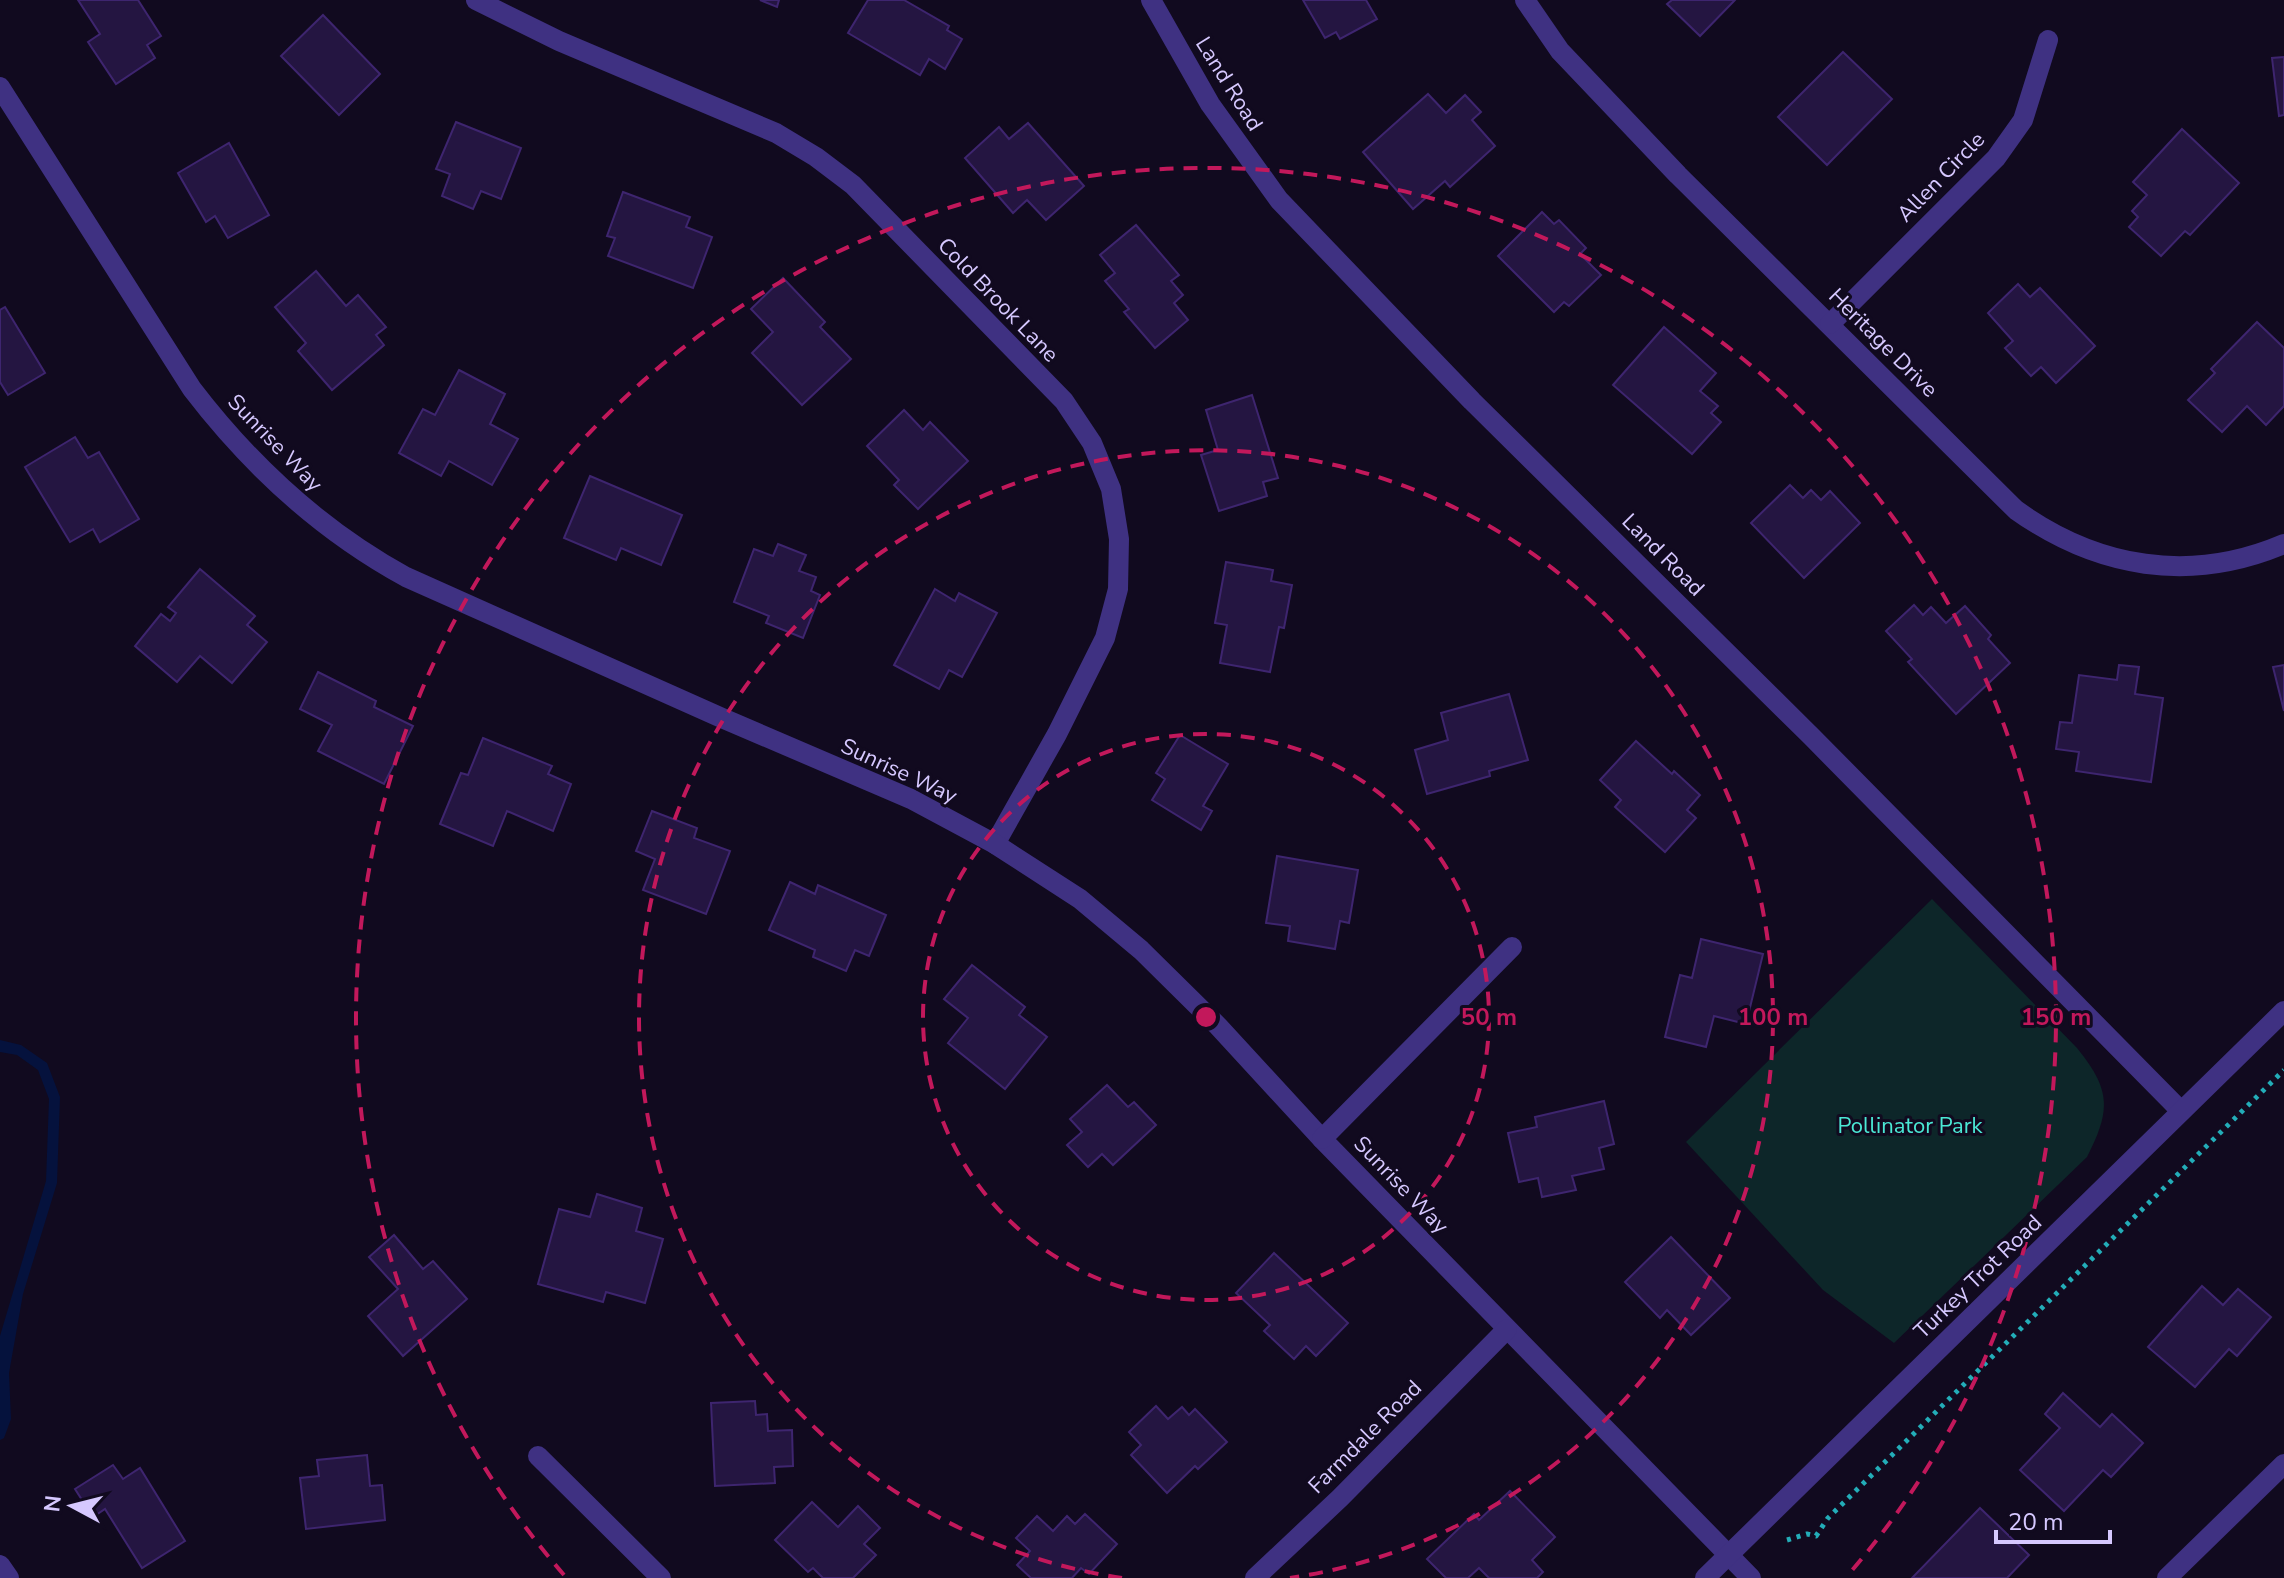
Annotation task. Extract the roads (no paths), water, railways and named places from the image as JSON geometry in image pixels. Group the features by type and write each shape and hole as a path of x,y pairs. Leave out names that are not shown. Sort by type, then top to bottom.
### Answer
{"street":[{"name":"Cold Brook Lane","path":"476,0 559,41 776,133 816,157 853,185 1064,401 1092,443 1111,489 1119,539 1118,589 1105,638 1057,734 995,844"},
{"name":"Land Road","path":"1151,0 1210,104 1279,200 1472,401 1811,736 2181,1111"},
{"name":"Heritage Drive","path":"1525,0 1560,51 1678,175 2016,510 2045,530 2093,552 2144,565 2197,566 2249,557 2284,544"},
{"name":"Allen Circle","path":"1830,324 1996,158 2023,120 2048,40"},
{"name":"Sunrise Way","path":"0,87 192,389 218,423 278,486 311,515 371,558 406,577 911,799 995,844 1080,899 1141,950 1218,1026 1322,1139 1751,1578"},
{"path":"1322,1139 1512,947"},
{"name":"Turkey Trot Road","path":"1705,1578 2284,1011"},
{"name":"Farmdale Road","path":"1255,1578 1340,1498 1507,1329"},
{"path":"538,1456 661,1578"},
{"path":"2167,1578 2284,1464"},
{"path":"0,1565 9,1578"}],"park label":[{"name":"Pollinator Park","path":"1910,1126"}]}
